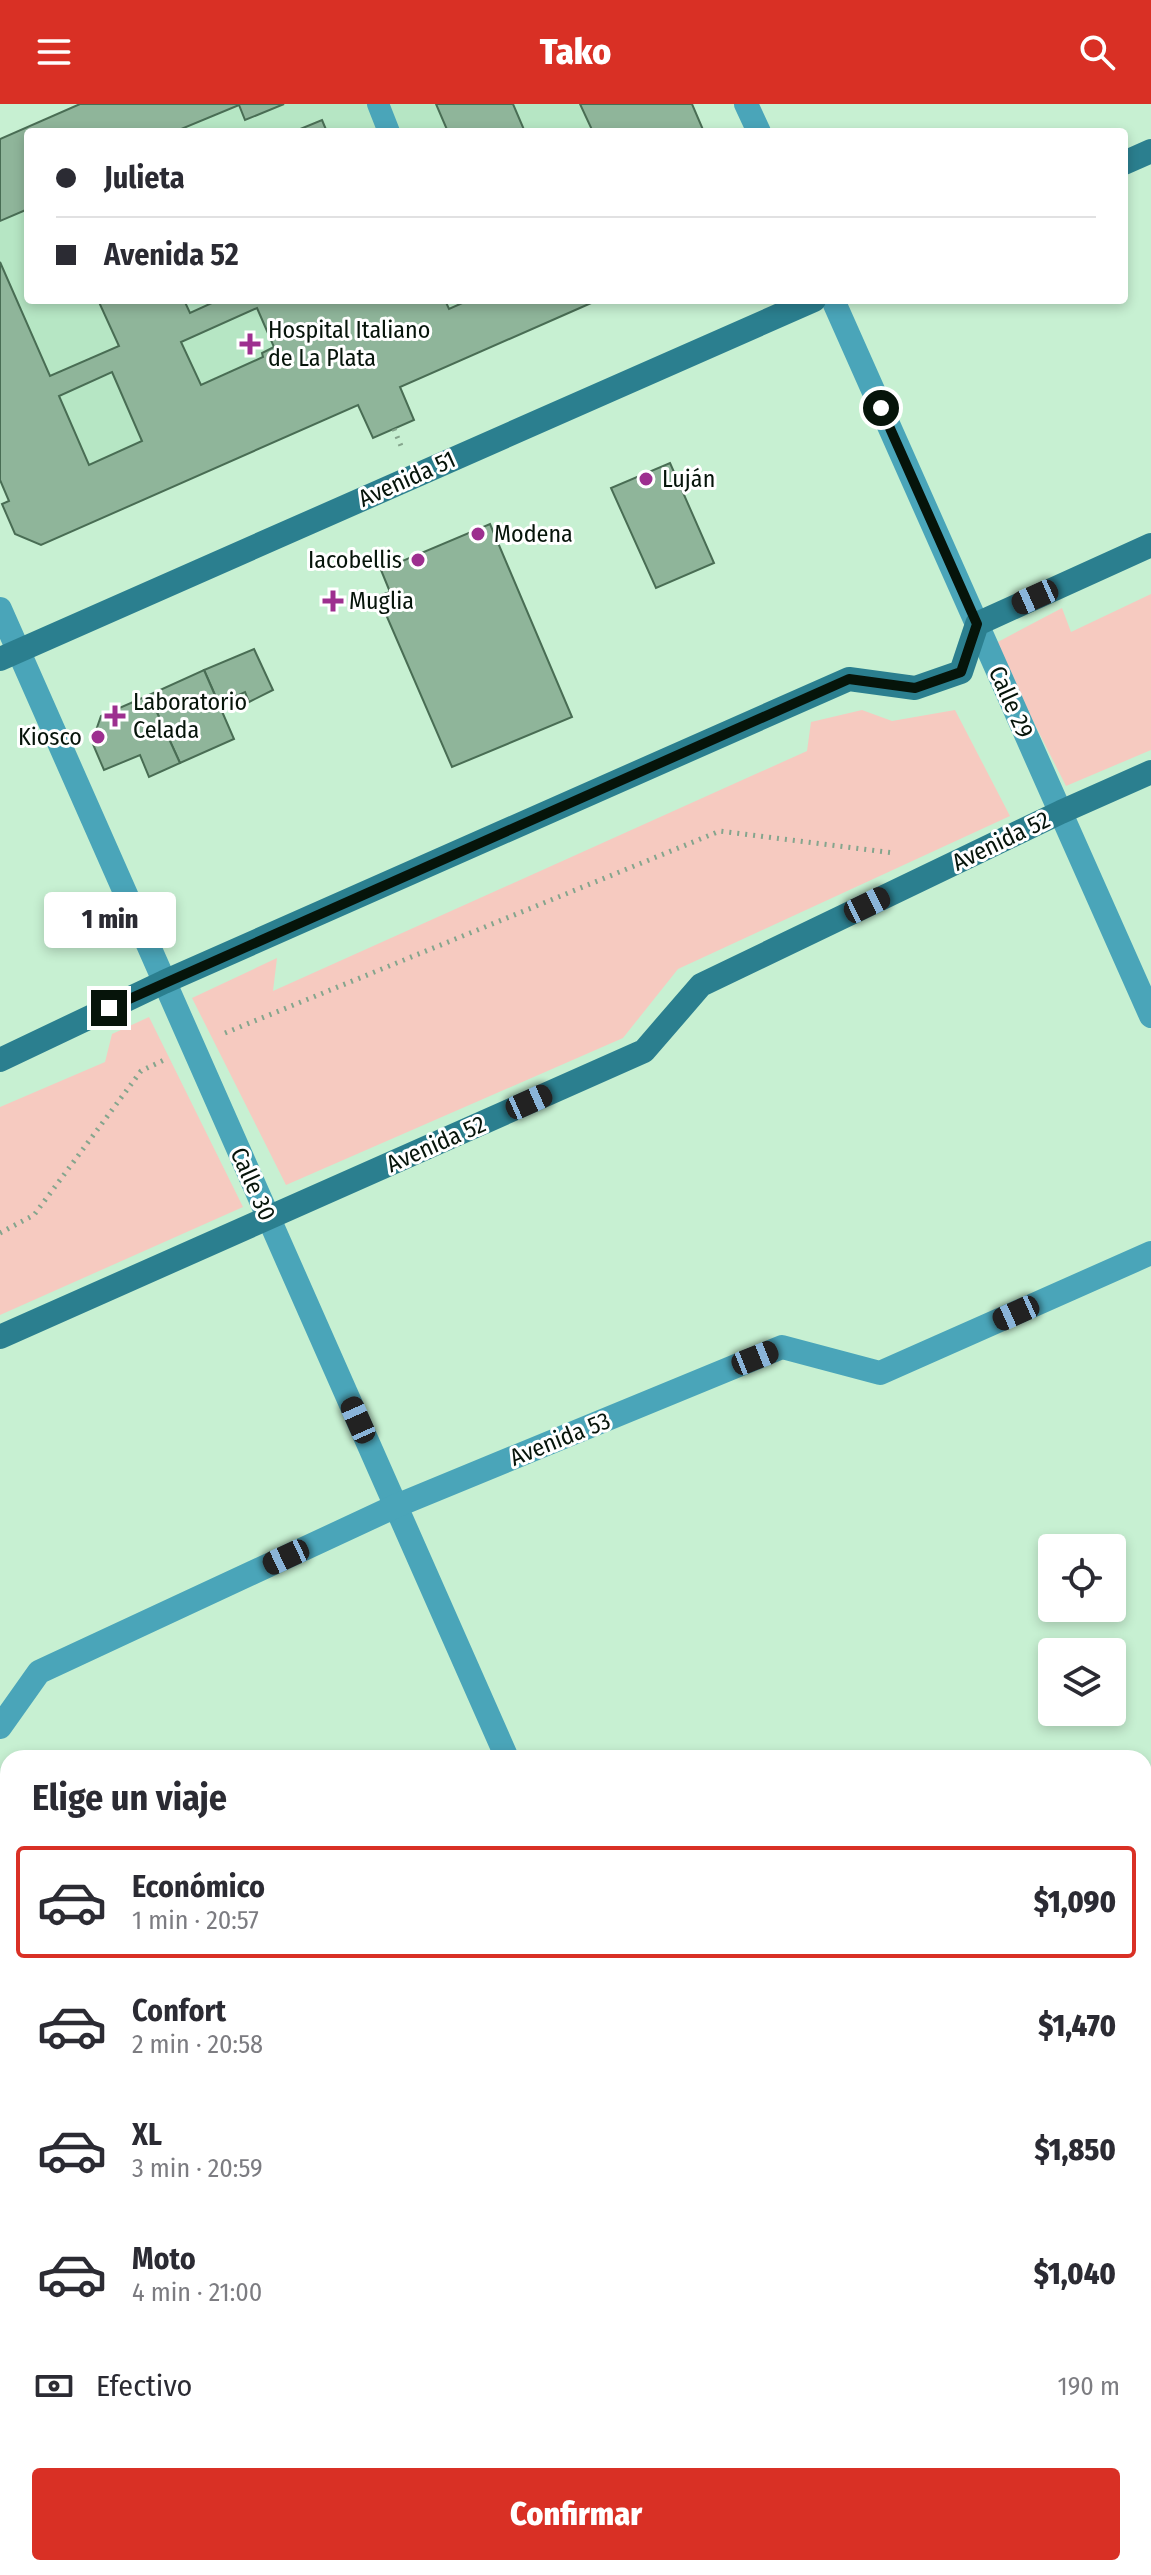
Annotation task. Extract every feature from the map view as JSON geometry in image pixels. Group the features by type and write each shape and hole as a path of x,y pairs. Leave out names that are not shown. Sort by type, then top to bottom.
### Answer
{"street":[{"path":"746,104 757,128"},
{"path":"1128,161 1151,151"},
{"name":"Avenida 51","path":"9,656 805,304"},
{"name":"Calle 29","path":"835,304 1151,1016"},
{"path":"0,1060 164,982 849,679 915,688 961,672 977,624 1151,545"},
{"name":"Calle 30","path":"0,609 9,656 164,982 503,1750"},
{"name":"Avenida 52","path":"0,1337 644,1051 701,985 1151,772"},
{"name":"Avenida 53","path":"0,1727 39,1672 396,1506 782,1347 880,1373 1151,1253"}],"lane":[{"path":"378,104 387,128"}],"path":[{"path":"0,1233 34,1215 141,1071 192,1046 720,831 896,853"}],"shaded area":[{"name":"Hospital Italiano de La Plata","path":"80,104 692,104 702,128 25,128"},
{"name":"Hospital Italiano de La Plata","path":"24,128 24,304 589,304 401,387 414,420 373,438 358,405 41,545 2,504 9,501 0,480 0,139"},
{"path":"1151,594 1151,750 1066,786 994,644 1062,608 1071,632"},
{"path":"862,710 892,721 955,710 1010,816 678,969 623,1038 286,1185 192,998 277,958 273,991 807,751 811,722"},
{"path":"149,1017 243,1207 0,1315 0,1107 105,1062 112,1034"}],"building":[{"path":"80,104 284,104 245,120 239,105 183,128 25,128"},
{"path":"436,104 513,104 523,128 446,128"},
{"path":"580,104 692,104 702,128 591,128"},
{"path":"322,120 325,128 303,128"},
{"path":"24,128 24,211 0,221 0,139"},
{"name":"Hospital Italiano de La Plata","path":"0,262 50,376 119,346 100,304 186,304 190,313 210,304 447,304 449,309 460,304 589,304 400,387 414,420 373,438 358,405 41,545 15,534 2,504 9,501 0,480","holes":["257,308 274,347 262,353 263,357 201,385 181,342","112,372 142,441 89,465 59,396"]},
{"path":"670,463 714,563 656,588 611,488"},
{"path":"490,524 572,717 452,767 378,596 390,592 381,570"},
{"path":"254,649 273,690 249,702 245,692 219,704 204,670"},
{"path":"204,670 234,739 180,763 149,695"},
{"path":"149,695 180,763 149,777 140,755 104,770 92,742 101,716"}],"place":[{"name":"Hospital Italiano de La Plata","path":"250,344"},
{"name":"Luján","path":"646,479"},
{"name":"Modena","path":"478,534"},
{"name":"Iacobellis","path":"418,560"},
{"name":"Muglia","path":"333,601"},
{"name":"Laboratorio Celada","path":"115,716"},
{"name":"Kiosco","path":"98,737"}],"route":[{"path":"109,1008 849,679 915,688 961,672 977,624 881,408"}]}
